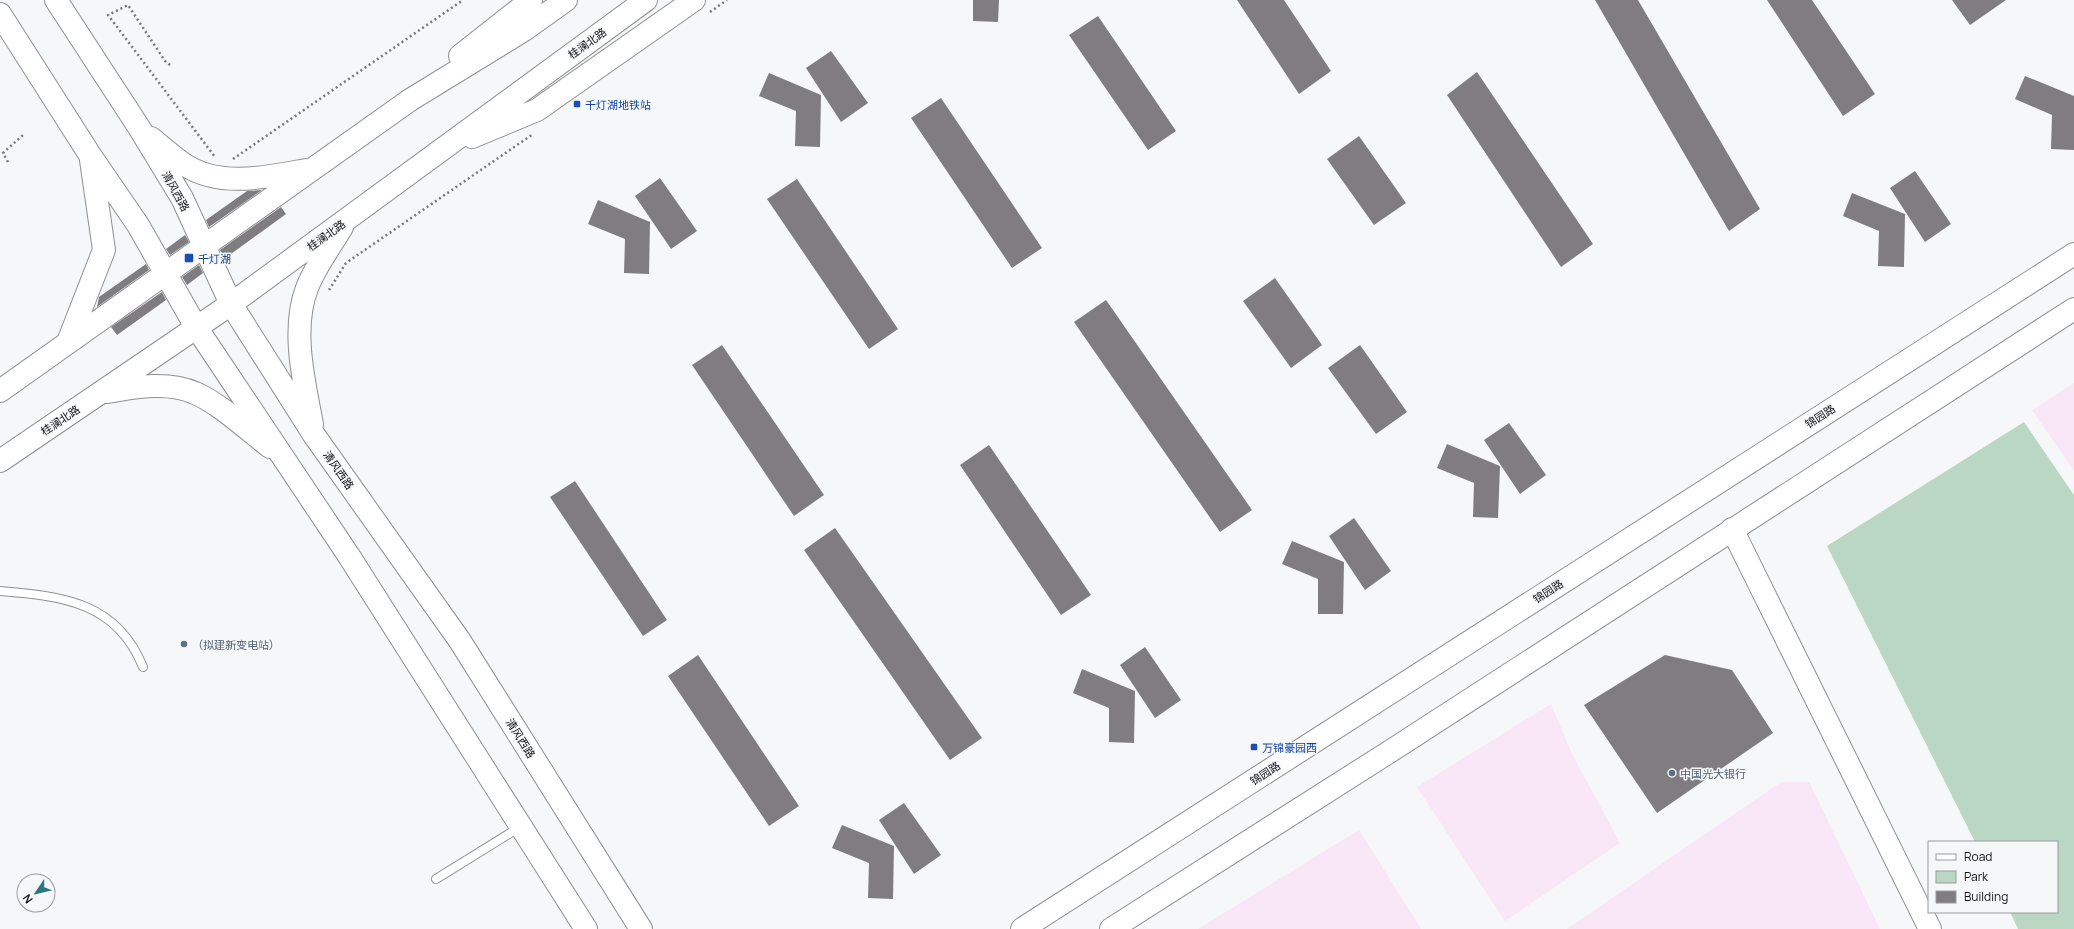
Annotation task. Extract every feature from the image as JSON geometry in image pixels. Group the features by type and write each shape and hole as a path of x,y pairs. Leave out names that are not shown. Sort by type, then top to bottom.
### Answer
{"main road":[{"name":"清风西路","path":"56,0 140,129 182,198 231,304 314,435 460,641 641,929"},
{"path":"410,100 472,46 531,0"},
{"path":"0,391 165,272 410,100 524,30 566,0"},
{"name":"桂澜北路","path":"0,462 231,304 646,0"},
{"path":"439,151 536,110 701,7"},
{"path":"0,14 90,155 138,225 196,327 284,458 586,929"},
{"path":"140,129 186,165 208,176 232,179 264,178 313,169"},
{"path":"68,342 104,250 90,155"},
{"path":"314,435 302,372 300,314 307,288 345,220"},
{"name":"锦园路","path":"1022,929 2074,254"},
{"path":"1111,929 1386,754 2074,309"},
{"path":"100,393 141,386 171,387 195,393 216,406 284,458"},
{"path":"1732,529 1930,929"}],"lane":[{"path":"0,591 63,599 100,614 110,620 125,635 137,651 143,667"},
{"path":"436,879 521,826"}],"path":[{"path":"229,162 463,0"},
{"path":"701,7 727,0"},
{"path":"170,65 165,61 128,5 108,15 218,161"},
{"path":"328,292 346,263 539,130"},
{"path":"8,162 3,153 23,134"}],"shaded area":[{"path":"2074,383 2074,471 2032,410"},
{"path":"1551,704 1572,754 1620,843 1505,921 1417,787"},
{"path":"1781,782 1809,782 1880,929 1567,929"},
{"path":"1359,830 1421,929 1198,929"}],"green space":[{"path":"2024,422 2074,495 2074,929 2018,929 2010,913 2058,913 2058,841 1974,841 1827,546"}],"building":[{"path":"973,0 999,0 998,22 973,21"},
{"path":"1237,0 1284,0 1331,71 1299,94"},
{"path":"1595,0 1638,0 1760,209 1729,231"},
{"path":"1767,0 1812,0 1875,94 1843,116"},
{"path":"1952,0 2006,0 1970,25"},
{"path":"1098,16 1176,131 1148,150 1069,35"},
{"path":"831,51 868,103 841,122 806,68"},
{"path":"1477,72 1593,244 1561,267 1447,95"},
{"path":"769,73 821,95 820,147 795,146 796,111 759,96"},
{"path":"2025,76 2074,96 2074,150 2051,149 2052,115 2015,99"},
{"path":"941,98 1042,248 1012,268 911,118"},
{"path":"1359,136 1406,203 1374,225 1327,159"},
{"path":"1915,171 1951,224 1925,242 1890,188"},
{"path":"660,178 697,231 671,249 635,196"},
{"path":"797,179 898,329 869,349 767,199"},
{"path":"262,190 209,227 206,220 247,191"},
{"path":"1852,193 1905,214 1904,267 1878,266 1879,231 1843,216"},
{"path":"598,200 650,222 649,274 624,273 625,239 588,224"},
{"path":"281,207 286,214 224,259 220,250"},
{"path":"185,235 189,242 170,255 166,249"},
{"path":"146,264 149,270 97,307 99,297"},
{"path":"199,265 203,273 187,285 182,277"},
{"path":"1275,278 1322,345 1291,368 1243,301"},
{"path":"162,292 166,300 117,335 111,327"},
{"path":"1106,300 1252,510 1220,532 1074,322"},
{"path":"722,345 824,495 794,516 692,365"},
{"path":"1360,345 1407,412 1376,434 1328,368"},
{"path":"1509,423 1546,475 1520,494 1484,440"},
{"path":"1447,444 1500,466 1498,518 1473,517 1474,483 1437,468"},
{"path":"989,445 1091,595 1061,615 960,465"},
{"path":"575,481 667,620 643,636 550,497"},
{"path":"1354,518 1391,571 1365,590 1329,536"},
{"path":"835,528 982,738 950,760 804,550"},
{"path":"1292,541 1344,562 1343,614 1318,614 1318,579 1282,564"},
{"path":"1145,647 1181,700 1155,718 1120,665"},
{"path":"698,655 799,806 769,826 668,676"},
{"name":"中国光大银行","path":"1665,655 1732,670 1773,733 1657,813 1584,705"},
{"path":"1082,669 1135,691 1134,743 1109,742 1109,708 1073,693"},
{"path":"904,803 941,855 914,874 879,820"},
{"path":"842,825 894,846 893,899 868,898 869,863 832,848"}],"place":[{"name":"千灯湖地铁站","path":"577,104"},
{"name":"千灯湖","path":"189,258"},
{"name":"（拟建新变电站）","path":"184,644"},
{"name":"万锦豪园西","path":"1254,747"},
{"name":"中国光大银行","path":"1672,773"}]}
